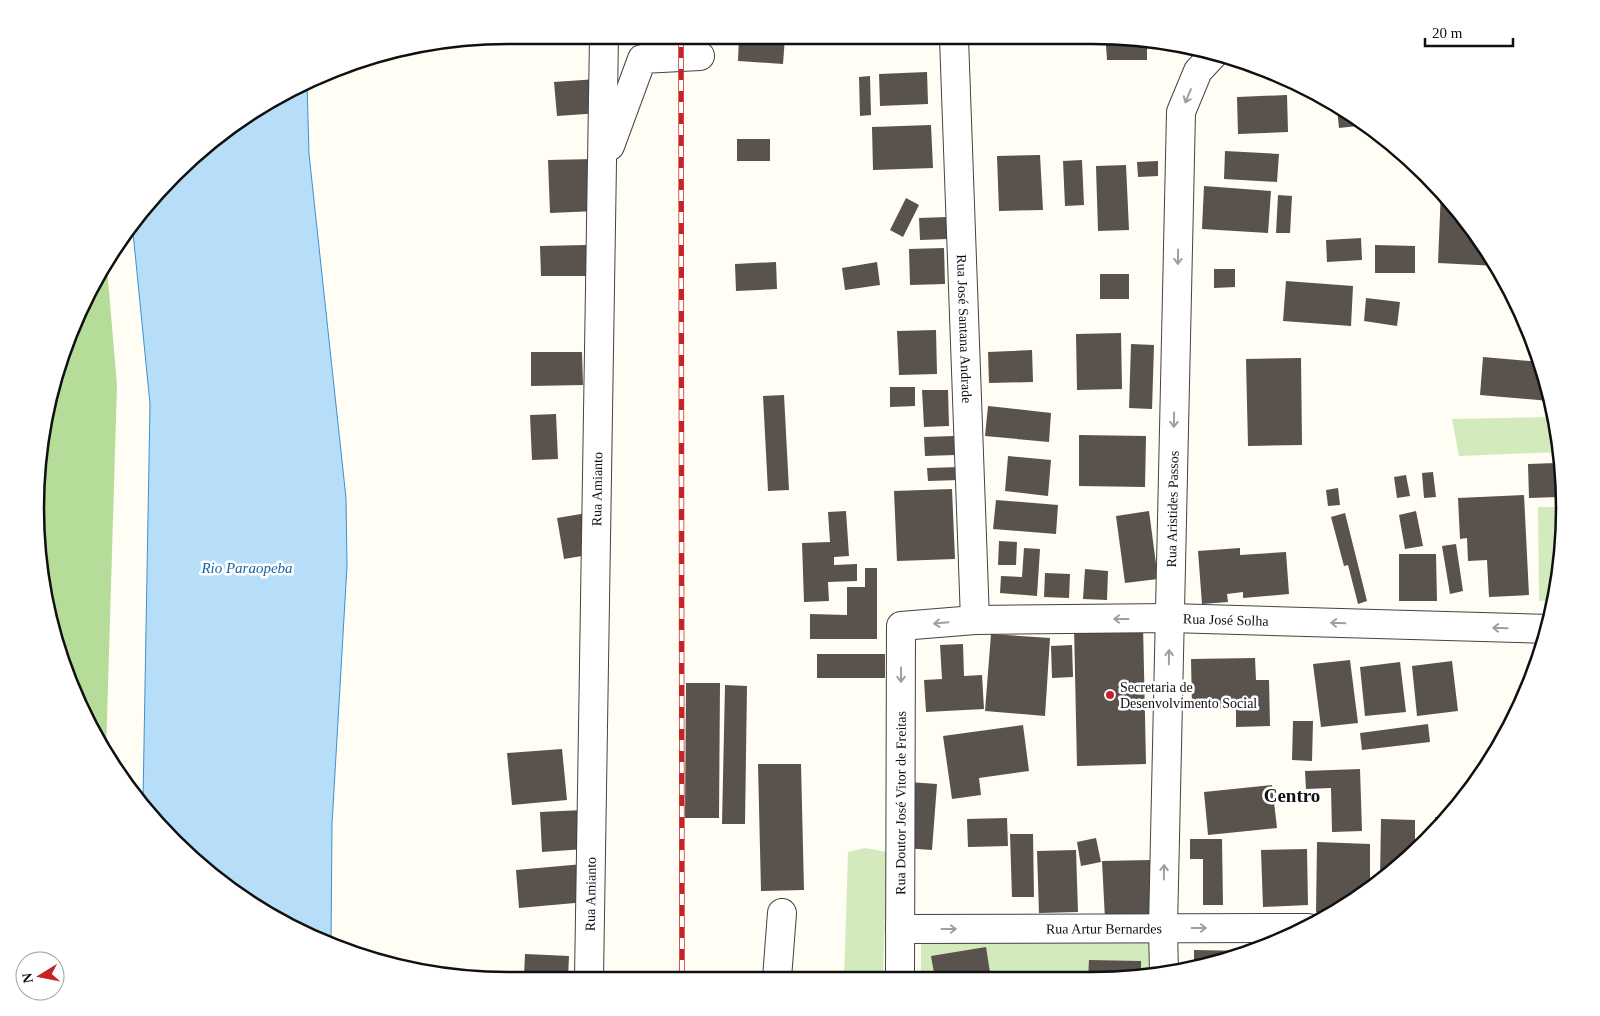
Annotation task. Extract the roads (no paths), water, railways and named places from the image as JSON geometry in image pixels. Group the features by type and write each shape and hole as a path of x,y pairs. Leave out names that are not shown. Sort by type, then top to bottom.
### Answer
{"street":[{"name":"Rua Amianto","path":"589,972 604,44"},
{"name":"Rua José Santana Andrade","path":"954,44 975,620"},
{"path":"602,166 642,59 700,56"},
{"name":"Rua Aristides Passos","path":"1164,966 1163,928 1181,112 1198,71 1208,59"},
{"name":"Rua José Solha","path":"901,626 975,620 1170,618 1540,629"},
{"name":"Rua Doutor José Vitor de Freitas","path":"900,972 901,626"},
{"path":"777,972 782,913"},
{"name":"Rua Artur Bernardes","path":"900,929 1289,928"}],"water":[{"name":"Rio Paraopeba","path":"307,90 309,154 346,498 347,566 332,824 331,937 276,910 225,876 180,836 143,795 150,404 133,234 159,202 202,159 250,122"}],"railway":[{"path":"681,44 682,972"}],"place":[{"name":"Secretaria de Desenvolvimento Social","path":"1110,695"}],"district":[{"name":"Centro","path":"1292,795"}]}
